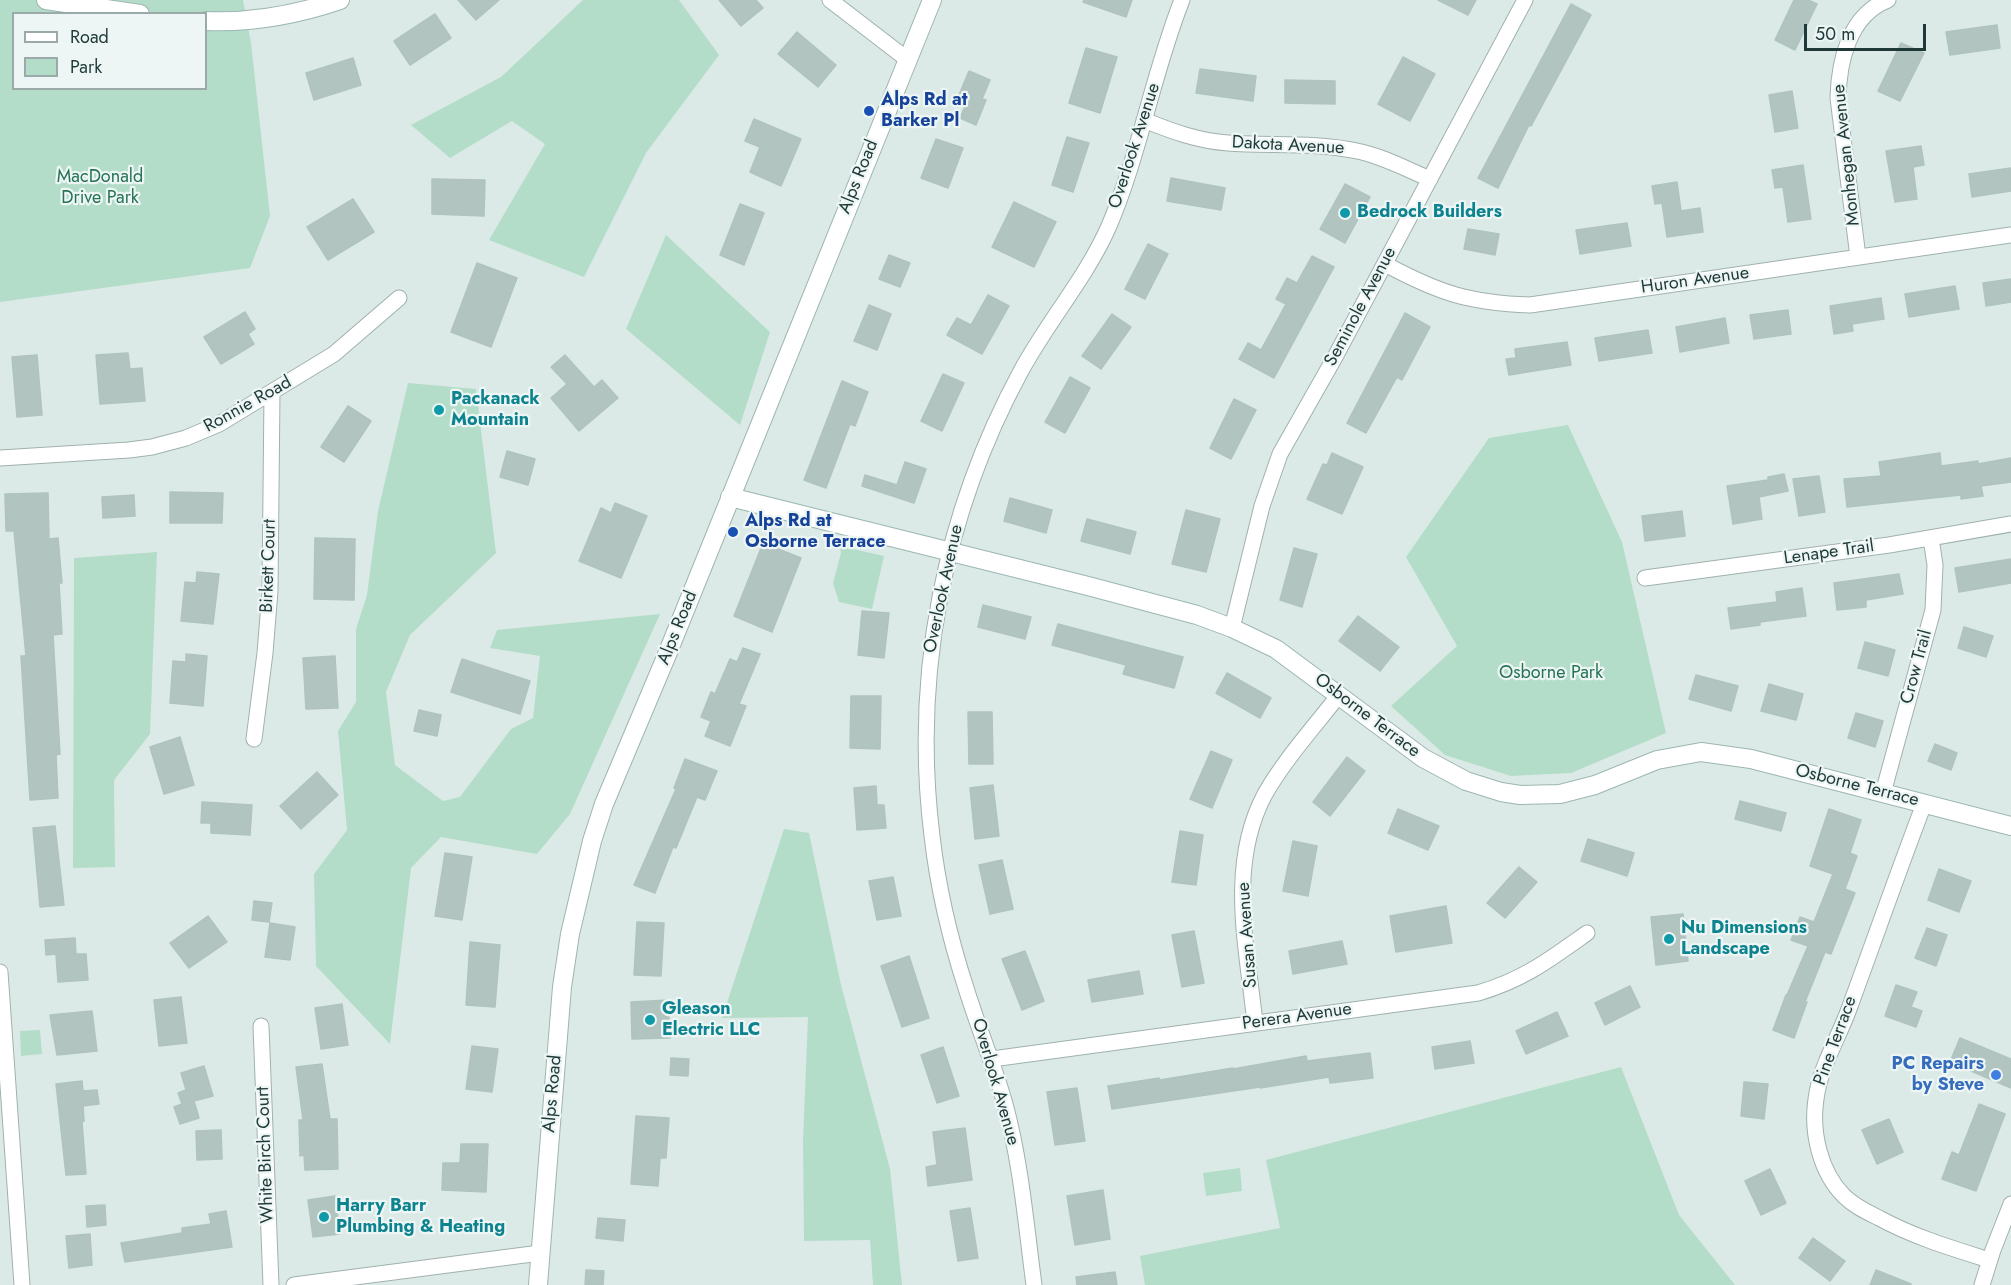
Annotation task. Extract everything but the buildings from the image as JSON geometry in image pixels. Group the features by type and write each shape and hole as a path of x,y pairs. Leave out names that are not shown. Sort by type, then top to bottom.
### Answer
{"street":[{"path":"46,0 127,12"},
{"path":"207,21 228,22 281,17 340,0"},
{"path":"830,0 908,60"},
{"name":"Alps Road","path":"538,1285 562,987 579,891 604,804 671,646 932,0"},
{"name":"Overlook Avenue","path":"1034,1285 1017,1158 1006,1108 992,1059 967,992 940,890 927,783 926,729 929,670 939,595 977,465 998,415 1022,368 1092,259 1109,225 1123,188 1182,0"},
{"name":"Seminole Avenue","path":"1232,628 1262,506 1280,454 1385,264 1525,0"},
{"name":"Monhegan Avenue","path":"1858,257 1838,98 1838,76 1842,56 1860,21 1868,12 1888,0"},
{"name":"Dakota Avenue","path":"1144,120 1174,133 1206,141 1356,150 1374,155 1430,179"},
{"name":"Huron Avenue","path":"1385,264 1421,284 1442,292 1486,302 1530,305 2011,235"},
{"name":"Ronnie Road","path":"0,458 129,450 152,447 186,438 219,424 334,354 399,298"},
{"name":"Birkett Court","path":"254,739 270,591 272,392"},
{"name":"Osborne Terrace","path":"730,497 1186,612 1232,628 1276,649 1423,758 1466,781 1501,792 1520,795 1560,794 1595,785 1657,760 1701,752 1751,759 2011,826"},
{"name":"Lenape Trail","path":"1646,578 1931,538 2011,524"},
{"name":"Crow Trail","path":"1883,793 1933,610 1935,565 1931,538"},
{"name":"Susan Avenue","path":"1255,1023 1242,903 1247,847 1254,820 1265,795 1278,774 1339,695"},
{"name":"Pine Terrace","path":"1924,804 1848,1011 1820,1079 1815,1121 1817,1143 1832,1181 1844,1196 1858,1207 1939,1245 1989,1260"},
{"name":"Perera Avenue","path":"992,1059 1478,993 1505,985 1530,973 1587,933"},
{"path":"0,972 22,1285"},
{"name":"White Birch Court","path":"261,1026 271,1285"},
{"path":"1982,1285 1989,1260 2011,1204"},
{"path":"294,1285 540,1253"}],"green space":[{"name":"MacDonald Drive Park","path":"0,0 243,0 251,43 270,216 250,268 0,302"},
{"path":"583,0 679,0 719,55 646,153 584,277 489,240 545,144 512,121 450,158 411,125 501,77"},
{"path":"666,235 770,332 740,425 626,329"},
{"path":"408,383 476,389 496,553 410,635 386,692 395,765 443,801 460,797 511,729 533,718 540,656 490,648 497,630 660,614 570,814 537,854 441,837 411,868 390,1044 316,966 314,874 347,830 338,731 356,702 356,629 367,595 378,511"},
{"name":"Osborne Park","path":"1568,425 1622,542 1666,733 1571,773 1511,776 1445,755 1391,706 1457,646 1406,557 1489,438"},
{"path":"840,546 884,556 872,609 839,602 833,583 841,553"},
{"path":"157,552 150,734 114,780 115,867 73,868 74,558"},
{"path":"784,829 809,833 841,985 890,1169 902,1285 873,1285 870,1240 804,1241 803,1140 808,1017 722,1018"},
{"path":"40,1030 42,1054 21,1056 20,1031"},
{"path":"1621,1067 1679,1215 1735,1285 1145,1285 1140,1256 1280,1228 1266,1160"},
{"path":"1240,1168 1242,1191 1206,1196 1203,1173"}],"place":[{"name":"Alps Rd at Barker Pl","path":"869,111"},
{"name":"Bedrock Builders","path":"1345,213"},
{"name":"Packanack Mountain","path":"439,410"},
{"name":"Alps Rd at Osborne Terrace","path":"733,532"},
{"name":"Nu Dimensions Landscape","path":"1669,939"},
{"name":"Gleason Electric LLC","path":"650,1020"},
{"name":"PC Repairs by Steve","path":"1996,1075"},
{"name":"Harry Barr Plumbing & Heating","path":"324,1217"}]}
